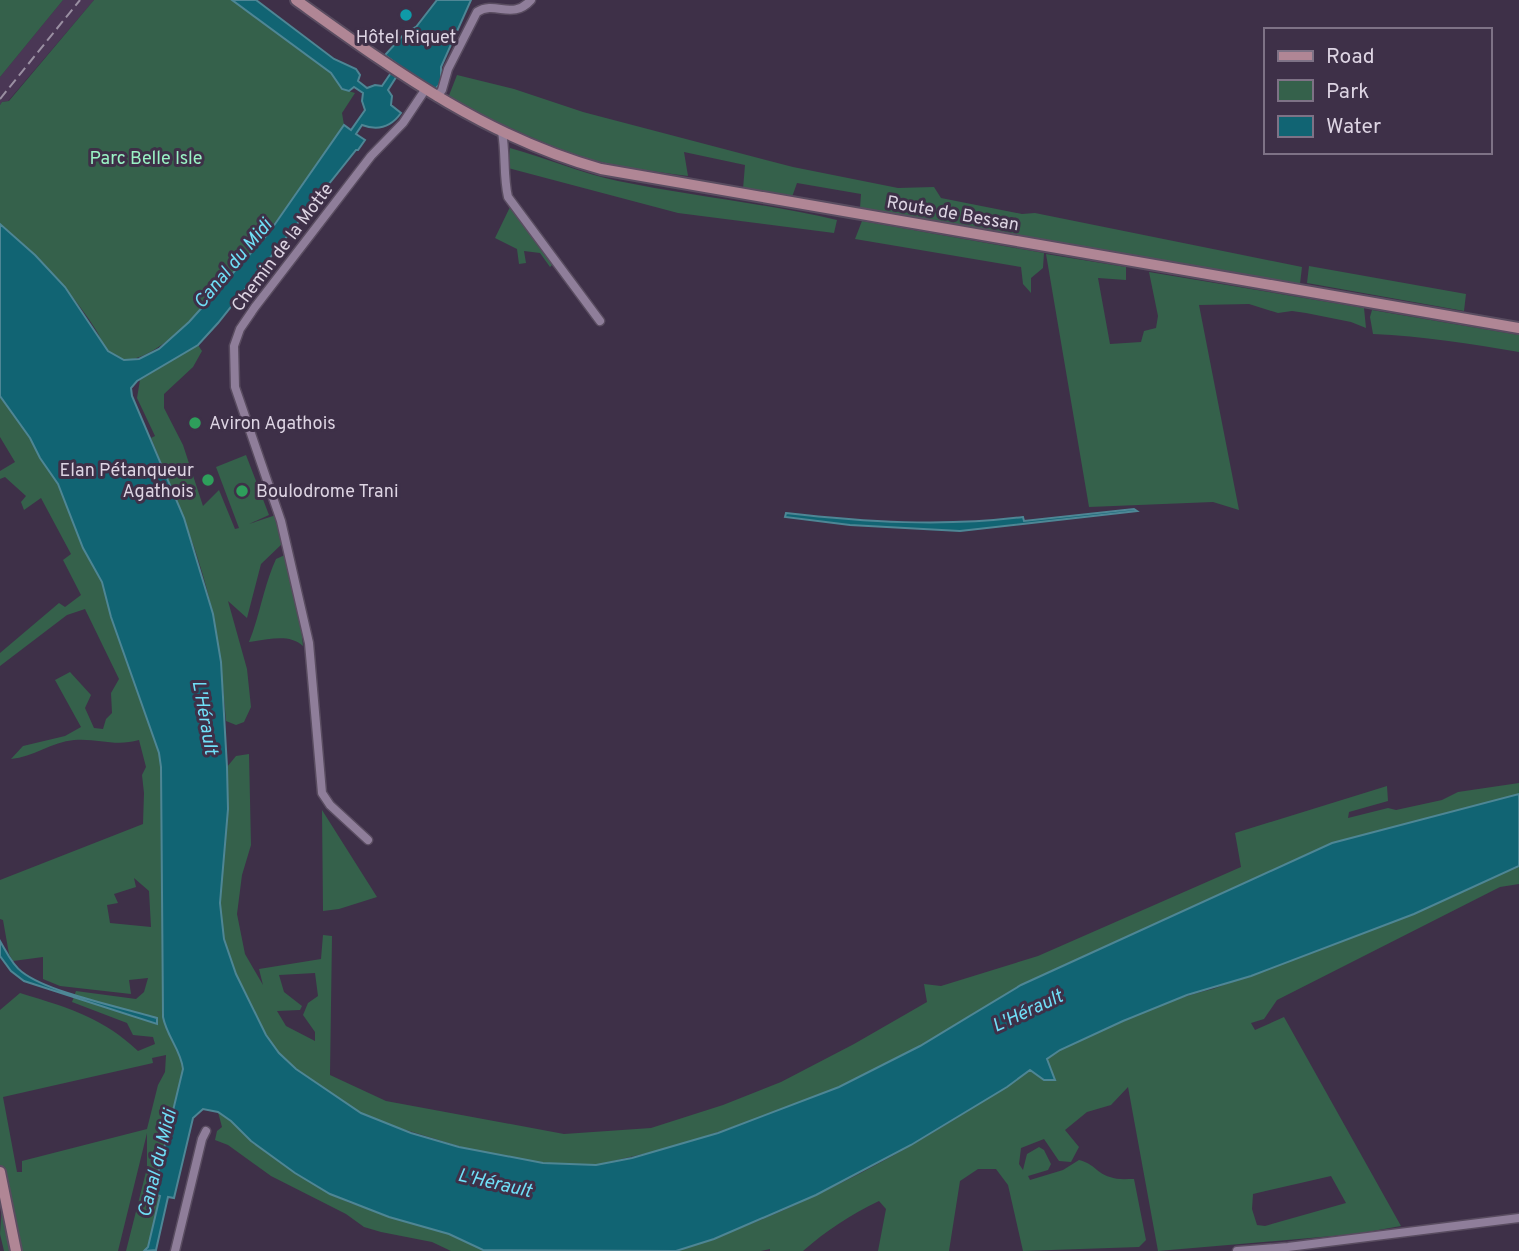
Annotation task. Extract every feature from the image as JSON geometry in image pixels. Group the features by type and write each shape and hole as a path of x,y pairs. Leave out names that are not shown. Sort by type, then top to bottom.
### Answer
{"main road":[{"name":"Route de Bessan","path":"296,0 437,97 505,134 601,169 1519,328"},
{"path":"0,1172 16,1251"}],"street":[{"path":"437,97 477,12 492,5 517,10 531,0"},
{"name":"Chemin de la Motte","path":"368,839 330,805 322,793 309,643 281,521 237,398 233,356 236,338 255,307 371,156 403,123 425,90"},
{"path":"505,134 504,183 508,197 600,321"},
{"path":"175,1251 206,1131"},
{"path":"1237,1251 1519,1218"}],"shaded area":[{"path":"63,0 94,0 8,101 0,105 0,77"}],"green space":[{"path":"0,0 63,0 0,77"},
{"name":"Parc Belle Isle","path":"94,0 232,0 331,73 342,89 355,93 342,113 344,125 338,135 237,270 204,308 171,338 142,356 118,358 110,353 64,287 40,260 0,224 0,105 9,101"},
{"path":"457,75 514,89 583,112 793,167 898,188 934,187 941,198 1022,214 1035,213 1302,267 1300,284 860,208 861,194 797,183 792,197 743,189 745,165 684,152 688,176 604,163 544,143 448,98"},
{"path":"510,148 618,181 837,220 834,233 678,213 508,168"},
{"path":"510,207 553,264 550,267 540,253 524,251 526,263 519,264 517,249 495,238"},
{"path":"862,221 1044,253 1043,268 1031,278 1031,293 1023,284 1021,267 855,239"},
{"path":"1046,254 1126,267 1126,280 1098,278 1110,344 1141,342 1144,331 1156,328 1158,316 1149,272 1364,308 1366,328 1351,322 1306,313 1278,313 1249,304 1199,305 1239,510 1213,502 1089,507"},
{"path":"1309,266 1466,294 1464,311 1307,283"},
{"path":"1372,310 1519,335 1519,352 1428,338 1373,334 1370,317"},
{"path":"198,345 202,351 193,367 164,394 164,408 183,445 203,506 219,490 235,529 239,528 216,467 246,455 269,515 249,524 276,515 284,542 261,564 247,618 228,601 247,669 251,707 244,722 236,725 226,721 221,668 208,592 186,525 151,438 155,436 137,398 140,380"},
{"path":"0,396 58,484 83,548 102,582 111,617 159,753 163,1017 183,1069 153,1193 160,1195 148,1247 143,1251 126,1251 147,1168 147,1133 118,1251 4,1251 0,1234 3,1189 0,1172 0,1010 20,993 97,1021 138,1051 155,1044 153,1037 133,1035 127,1023 72,1002 76,991 136,999 144,992 148,978 129,980 131,994 60,986 43,979 43,957 13,961 9,954 3,920 0,919 0,880 143,824 142,775 146,767 139,740 122,743 74,740 11,759 23,746 65,736 81,727 55,680 70,672 91,695 85,708 94,728 103,729 106,719 112,713 111,693 119,679 85,609 67,615 0,666 0,653 59,603 65,607 81,595 63,560 71,554 41,498 24,510 21,502 26,496 5,477 0,479 0,471 15,462 0,437","holes":["134,878 149,891 151,927 110,923 107,905 118,903 114,894 136,887","166,1055 165,1072 158,1085 147,1129 22,1161 22,1172 17,1172 3,1097 153,1063 152,1058"]},
{"path":"287,554 303,646 285,638 249,642 276,559"},
{"path":"249,754 251,845 242,875 237,914 245,954 263,985 259,969 321,959 323,935 332,936 330,1075 386,1101 564,1134 651,1128 723,1105 781,1082 927,1002 924,984 941,986 1038,956 1241,867 1235,833 1387,786 1388,801 1349,812 1348,818 1388,808 1396,810 1442,800 1458,792 1519,783 1519,794 1332,843 1021,985 920,1046 799,1104 677,1146 596,1165 570,1165 481,1153 393,1126 361,1113 296,1069 279,1053 266,1035 246,995 231,963 224,939 220,903 228,809 227,767 236,756","holes":["315,973 318,996 308,1003 303,1015 315,1032 315,1041 286,1026 277,1011 300,1010 302,1006 284,992 279,975"]},
{"path":"322,810 377,897 323,911"},
{"path":"1519,866 1519,884 1500,887 1277,1000 1264,1019 1251,1023 1255,1030 1284,1017 1401,1226 1356,1234 1158,1251 1128,1087 1111,1105 1087,1112 1065,1130 1079,1147 1071,1162 1059,1161 1044,1139 1021,1148 1019,1164 1023,1170 1027,1154 1039,1147 1044,1150 1051,1164 1048,1170 1028,1176 1030,1180 1063,1170 1079,1160 1113,1178 1134,1179 1146,1240 1139,1247 1023,1251 1008,1185 996,1169 978,1169 960,1181 949,1251 878,1251 886,1209 879,1201 839,1223 803,1251 676,1251 769,1216 860,1173 947,1124 1030,1070 1044,1080 1054,1080 1047,1059 1104,1027 1414,914","holes":["1331,1176 1346,1203 1265,1226 1257,1225 1252,1209 1253,1194"]},
{"path":"218,1112 251,1142 330,1194 350,1203 449,1234 487,1251 451,1251 432,1242 364,1227 346,1214 271,1176 228,1145 215,1140 217,1131 222,1127"}],"water":[{"name":"L'Hérault","path":"232,0 256,0 334,59 356,69 360,75 358,81 367,88 382,86 397,64 385,55 405,33 416,27 437,0 471,0 441,67 441,83 435,89 402,68 388,90 392,96 391,105 401,113 397,118 384,127 362,125 356,134 365,140 358,150 218,323 198,345 137,381 131,388 184,518 213,614 221,662 227,767 228,809 220,903 224,939 236,974 266,1035 279,1053 296,1069 361,1113 411,1133 459,1147 543,1163 596,1165 632,1158 718,1133 839,1087 920,1046 1021,985 1332,843 1519,794 1519,866 1414,914 1251,976 1187,995 1123,1021 1060,1050 1047,1059 1055,1080 1044,1080 1030,1070 1007,1087 911,1145 816,1195 714,1239 676,1251 483,1250 449,1234 389,1217 330,1194 251,1141 218,1112 203,1109 193,1118 174,1198 168,1197 156,1250 144,1251 148,1247 160,1196 153,1194 183,1069 163,1017 161,767 159,753 111,617 102,582 83,548 58,484 0,396 0,224 65,287 108,351 124,360 139,359 159,349 189,322 268,234 344,125 351,130 365,110 363,93 354,87 349,91 342,89 331,73"},
{"path":"1134,509 1137,511 960,531 850,525 785,517 786,513 904,522 964,522 1023,517 1024,521"},
{"path":"0,941 15,966 34,980 86,999 157,1018 157,1024 24,981 11,971 0,956"}],"railway":[{"path":"0,99 80,0"}],"place":[{"name":"Hôtel Riquet","path":"406,15"},
{"name":"Aviron Agathois","path":"195,423"},
{"name":"Elan Pétanqueur Agathois","path":"208,480"},
{"name":"Boulodrome Trani","path":"242,491"}],"water label":[{"name":"Canal du Midi","path":"232,263"},
{"name":"Canal du Midi","path":"156,1163"}]}
